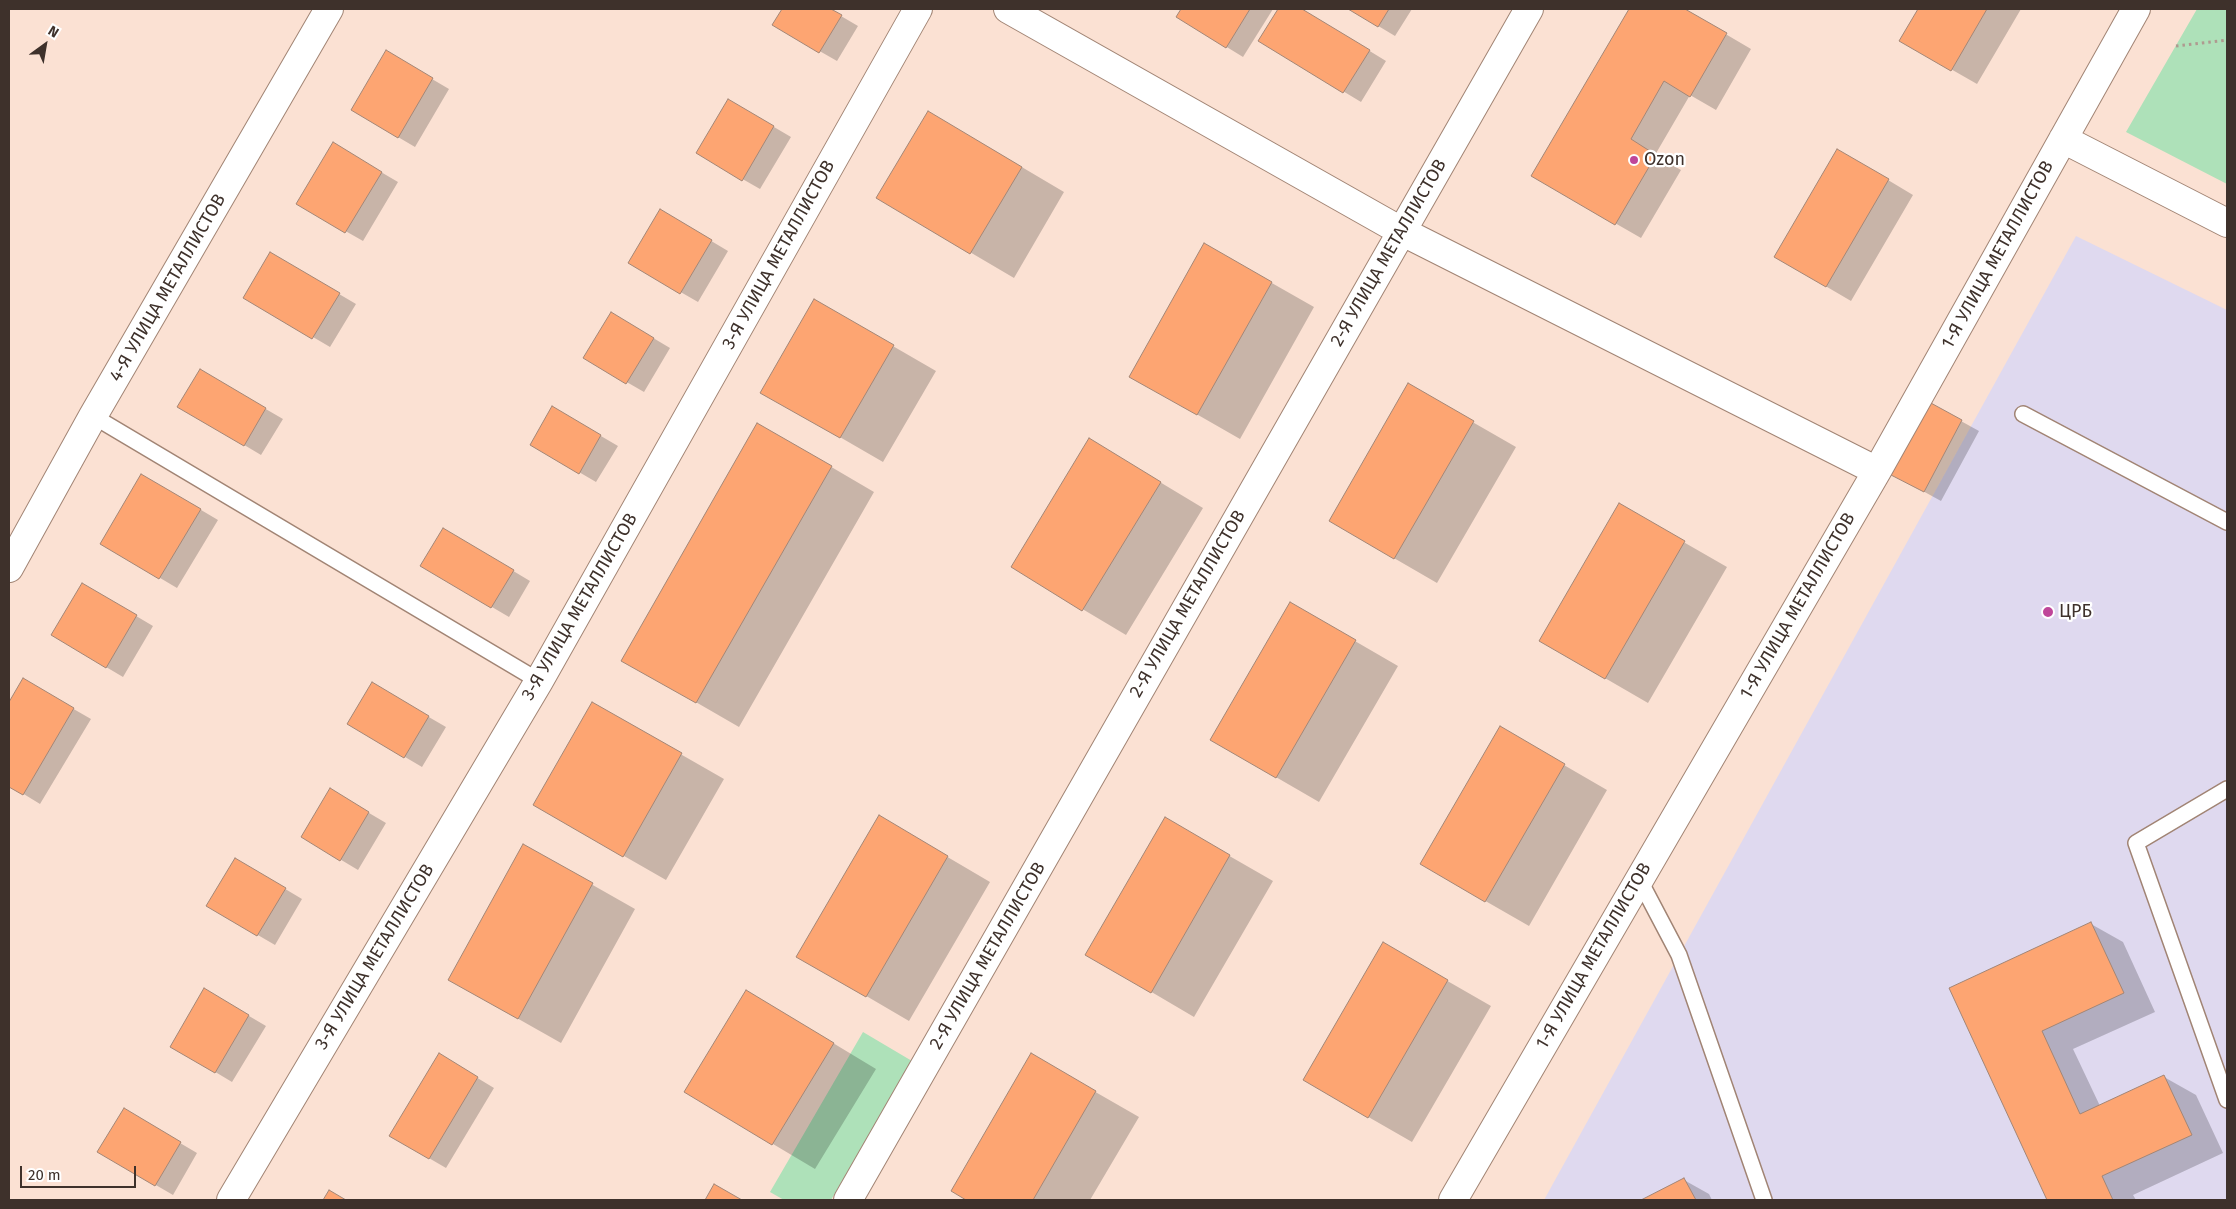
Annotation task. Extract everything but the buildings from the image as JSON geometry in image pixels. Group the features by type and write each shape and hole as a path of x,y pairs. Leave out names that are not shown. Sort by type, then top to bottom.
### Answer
{"street":[{"name":"4-Я УЛИЦА МЕТАЛЛИСТОВ","path":"9,568 93,416 329,9"},
{"name":"3-Я УЛИЦА МЕТАЛЛИСТОВ","path":"231,1200 539,681 918,9"},
{"path":"1008,9 1401,231 1877,470"},
{"name":"2-Я УЛИЦА МЕТАЛЛИСТОВ","path":"848,1200 1529,9"},
{"name":"1-Я УЛИЦА МЕТАЛЛИСТОВ","path":"1453,1200 1877,470 2136,9"},
{"path":"2063,140 2227,223"}],"lane":[{"path":"2023,414 2227,522"},
{"path":"93,416 539,681"},
{"path":"2227,789 2136,843 2227,1100"},
{"path":"1639,878 1679,955 1764,1200"}],"path":[{"path":"2176,46 2227,40"}],"shaded area":[{"name":"ЦРБ","path":"2076,236 2227,310 2227,1200 1544,1200"}],"green space":[{"path":"2197,9 2227,9 2227,184 2126,132"},
{"path":"863,1032 912,1061 831,1200 784,1200 770,1192"}],"place":[{"name":"Ozon","path":"1634,160"},
{"name":"ЦРБ","path":"2048,612"}]}
